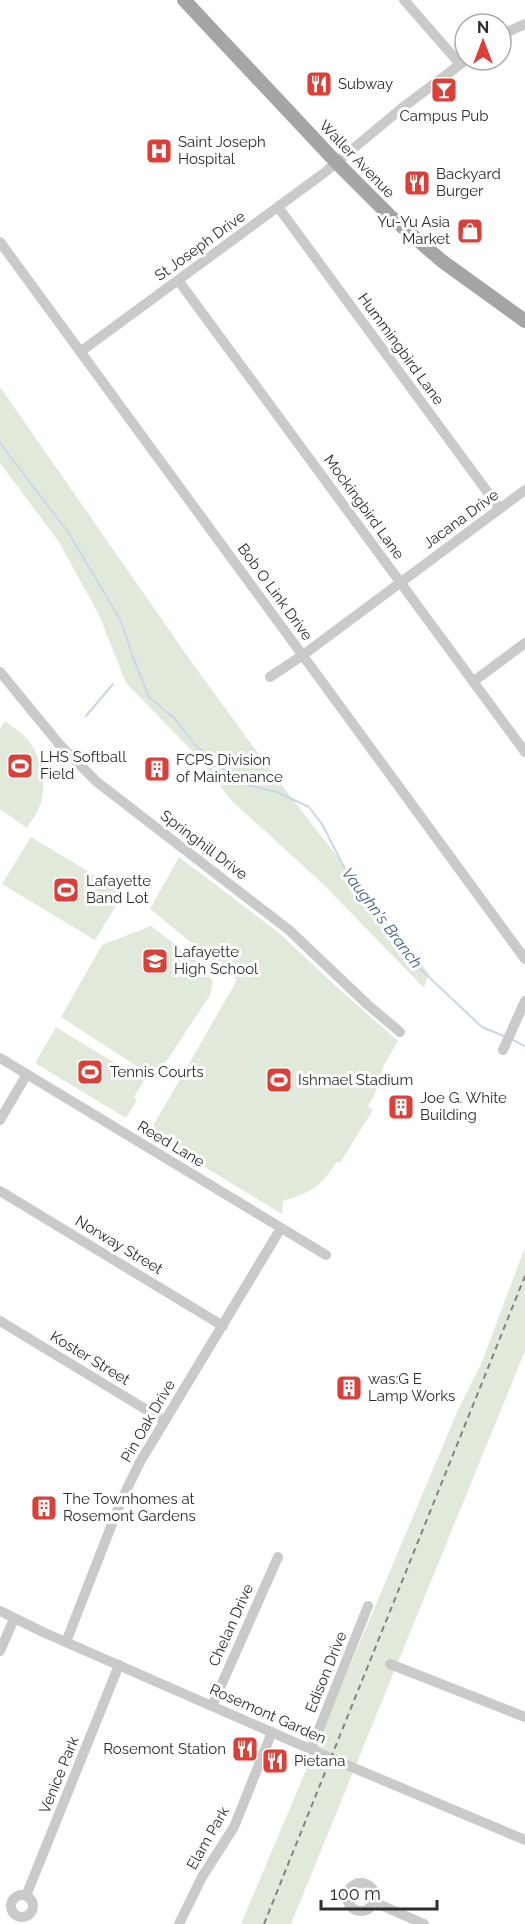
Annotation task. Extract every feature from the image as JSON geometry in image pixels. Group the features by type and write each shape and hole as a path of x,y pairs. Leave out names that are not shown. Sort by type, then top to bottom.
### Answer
{"main road":[{"name":"Waller Avenue","path":"184,0 336,162 390,216 478,289 525,321"}],"street":[{"path":"404,0 453,51"},
{"name":"St Joseph Drive","path":"80,352 278,207 453,70"},
{"name":"Hummingbird Lane","path":"278,207 500,509"},
{"name":"Bob O Link Drive","path":"0,242 525,959"},
{"name":"Mockingbird Lane","path":"178,280 525,752"},
{"name":"Jacana Drive","path":"270,677 525,490"},
{"path":"474,681 525,643"},
{"name":"Springhill Drive","path":"0,672 67,753 97,782 289,930 400,1032"},
{"path":"507,1043 525,1001"},
{"name":"Reed Lane","path":"0,1058 326,1255"},
{"path":"0,1120 27,1074"},
{"name":"Norway Street","path":"0,1191 222,1326"},
{"name":"Pin Oak Drive","path":"66,1642 128,1486 281,1228"},
{"name":"Koster Street","path":"0,1321 165,1421"},
{"name":"Chelan Drive","path":"212,1706 278,1557"},
{"name":"Edison Drive","path":"311,1749 368,1606"},
{"name":"Rosemont Garden","path":"0,1611 212,1706 525,1840"},
{"path":"0,1652 14,1618"},
{"path":"390,1664 525,1717"},
{"name":"Venice Park","path":"26,1896 119,1665"},
{"name":"Elam Park","path":"179,1924 202,1877 234,1827 272,1732"},
{"path":"374,1902 424,1924"}],"shaded area":[{"path":"0,387 190,660 276,778 429,974 424,988 323,884 232,801 193,752 126,683 99,615 59,542 0,463"},
{"name":"LHS Softball Field","path":"5,721 22,734 34,749 42,773 41,802 27,828 0,809 0,729"},
{"name":"Lafayette Band Lot","path":"31,837 124,893 95,940 2,884"},
{"name":"Ishmael Stadium","path":"179,857 279,933 398,1041 383,1067 375,1094 368,1106 373,1110 340,1163 337,1161 321,1183 315,1187 283,1201 282,1214 149,1133 237,980 150,909"},
{"path":"151,926 194,959 213,981 210,995 158,1074 152,1076 61,1017 102,945"},
{"name":"Tennis Courts","path":"56,1027 144,1081 134,1097 137,1100 126,1118 35,1063"},
{"path":"525,1247 525,1351 291,1924 241,1924 458,1410 482,1362"}],"waterway":[{"name":"Vaughn's Branch","path":"0,443 68,532 121,621 149,697 175,719 196,746 225,770 248,785 277,792 309,807 322,824 347,873 417,966 482,1027 506,1037"},
{"path":"86,716 113,684"},
{"name":"Vaughn's Branch","path":"511,1039 525,1046"}],"railway":[{"path":"264,1924 525,1276"}],"place":[{"name":"Subway","path":"319,84"},
{"name":"Campus Pub","path":"444,90"},
{"name":"Saint Joseph Hospital","path":"159,151"},
{"name":"Backyard Burger","path":"417,183"},
{"name":"Yu-Yu Asia Market","path":"470,231"},
{"name":"LHS Softball Field","path":"20,766"},
{"name":"FCPS Division of Maintenance","path":"157,769"},
{"name":"Lafayette Band Lot","path":"66,890"},
{"name":"Lafayette High School","path":"155,961"},
{"name":"Tennis Courts","path":"90,1072"},
{"name":"Ishmael Stadium","path":"279,1080"},
{"name":"Joe G. White Building","path":"401,1107"},
{"name":"was:G E Lamp Works","path":"349,1388"},
{"name":"The Townhomes at Rosemont Gardens","path":"44,1508"},
{"name":"Rosemont Station","path":"245,1749"},
{"name":"Pietana","path":"275,1761"}]}
